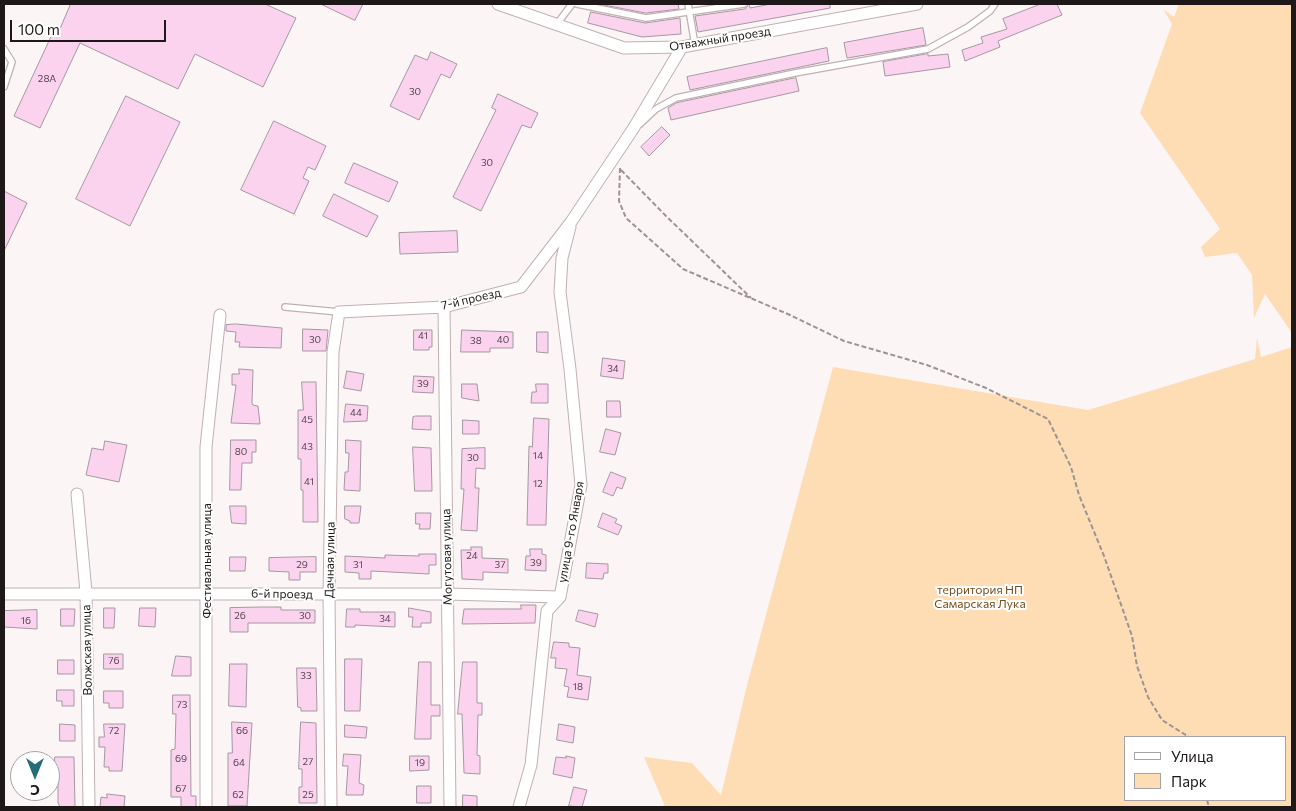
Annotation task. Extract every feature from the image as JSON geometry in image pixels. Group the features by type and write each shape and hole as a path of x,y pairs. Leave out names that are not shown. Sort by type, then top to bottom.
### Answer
{"street":[{"name":"Отважный проезд","path":"498,4 624,48 682,48 884,7 917,4"},
{"name":"7-й проезд","path":"339,312 444,307 522,287 571,222 633,129 682,48"},
{"name":"улица 9-го Января","path":"519,807 532,765 547,611 560,597 581,485 570,369 560,292 562,258 571,222"},
{"name":"Могутовая улица","path":"444,307 450,807"},
{"name":"Дачная улица","path":"331,807 329,595 334,352 339,312"},
{"name":"Фестивальная улица","path":"206,807 206,447 220,315"},
{"name":"Волжская улица","path":"77,494 86,592 89,807"},
{"name":"6-й проезд","path":"4,594 86,592 329,595 447,594 560,597"}],"lane":[{"path":"556,25 572,4"},
{"path":"577,4 646,18 690,14 744,4"},
{"path":"688,4 695,45"},
{"path":"633,129 656,109 676,98 795,73 928,49 968,27 990,11 995,4"},
{"path":"4,49 12,62 4,87"},
{"path":"285,307 339,312"}],"path":[{"path":"614,157 621,170 752,299"},
{"path":"621,170 619,202 626,218 683,269 844,341 927,365 986,388 1048,418 1071,467 1079,495 1104,556 1132,636 1136,666 1148,697 1162,720 1187,736"}],"green space":[{"path":"1179,4 1292,4 1292,333 1265,294 1254,318 1252,275 1237,253 1205,257 1201,247 1220,229 1140,113 1172,24 1163,9 1174,17"},
{"name":"территория НП Самарская Лука","path":"1257,338 1261,357 1292,347 1292,807 663,807 664,804 644,757 692,763 721,795 747,685 833,367 1088,410 1255,359"}],"building":[{"path":"71,4 265,4 296,18 263,87 195,54 178,89 80,43 40,128 14,116 55,28 59,30"},
{"path":"321,4 363,4 355,20"},
{"path":"599,4 678,4 679,9 646,13"},
{"path":"749,4 750,8 771,4 830,4 830,8 698,32 695,16 745,9"},
{"path":"1041,4 1057,4 1062,15 998,41 1000,47 965,61 962,50 983,43 981,37 1007,29 1003,19"},
{"path":"591,12 645,23 680,18 681,34 642,37 588,23"},
{"path":"923,28 926,45 847,58 844,43"},
{"path":"827,48 829,61 690,90 687,77"},
{"path":"431,52 457,64 450,78 441,74 419,120 390,106 415,55 427,60"},
{"path":"928,54 928,56 948,54 950,67 885,76 883,62"},
{"path":"796,78 799,91 671,120 668,108 676,103"},
{"path":"498,94 538,113 531,128 522,125 481,211 453,197 496,110 492,108"},
{"path":"126,96 180,122 130,226 76,199"},
{"path":"274,121 326,146 315,170 308,167 303,178 309,181 294,214 241,190"},
{"path":"662,127 670,135 649,156 641,147"},
{"path":"354,163 398,182 389,202 345,183"},
{"path":"4,191 27,203 4,251"},
{"path":"334,194 378,216 367,237 323,216"},
{"path":"457,231 458,252 400,254 399,233"},
{"path":"236,324 282,328 281,348 239,347 240,342 235,342 236,332 226,331 226,325"},
{"path":"303,329 328,330 326,351 303,351"},
{"path":"414,330 432,330 432,347 429,347 429,350 414,350"},
{"path":"462,330 513,332 513,348 490,348 490,352 461,352"},
{"path":"537,332 548,332 548,353 537,352"},
{"path":"603,358 625,361 623,379 601,376"},
{"path":"239,369 253,370 252,403 258,406 260,424 231,423 236,385 232,385 232,374 239,374"},
{"path":"347,371 364,374 361,391 344,388"},
{"path":"414,376 434,377 433,393 413,392"},
{"path":"302,382 316,382 318,522 303,522 301,459 298,459 298,410 303,410"},
{"path":"462,384 477,384 479,401 462,398"},
{"path":"536,384 548,384 548,403 531,403 532,392 536,392"},
{"path":"607,401 620,401 621,417 607,417"},
{"path":"346,404 368,406 367,421 344,422"},
{"path":"431,416 431,430 412,429 413,417"},
{"path":"534,418 549,419 546,525 527,525 529,446 532,447"},
{"path":"463,420 479,421 479,434 463,434"},
{"path":"606,429 621,433 615,455 600,452"},
{"path":"231,440 256,440 256,452 252,452 252,463 242,463 241,490 230,490"},
{"path":"346,440 361,441 360,491 344,490 345,472 348,472 349,453 346,453"},
{"path":"105,441 127,445 119,482 86,475 92,448 103,450"},
{"path":"413,447 431,448 432,491 415,491"},
{"path":"485,448 485,469 476,468 475,488 479,488 477,531 461,530 464,489 461,489 462,449"},
{"path":"611,472 626,478 622,489 617,487 613,496 603,492"},
{"path":"230,506 246,506 246,524 232,523"},
{"path":"345,506 361,506 359,523 350,523 350,521 345,519"},
{"path":"416,513 431,513 430,529 419,529 420,524 416,524"},
{"path":"603,513 617,519 615,523 622,526 618,535 598,527"},
{"path":"471,547 482,547 482,558 508,559 508,573 483,572 483,580 462,579 461,550 471,550"},
{"path":"530,549 542,549 542,554 546,555 546,571 525,570 526,556 530,556"},
{"path":"419,554 436,554 436,565 429,565 429,574 371,571 371,579 359,579 359,573 345,572 345,556 385,558 385,555 419,556"},
{"path":"230,557 246,557 245,571 230,571"},
{"path":"316,557 316,572 300,572 300,580 289,580 289,572 269,571 269,558"},
{"path":"587,563 608,564 608,573 604,573 603,579 586,578"},
{"path":"521,605 536,605 535,623 462,624 464,609 521,609"},
{"path":"281,607 281,610 315,610 315,623 248,623 248,632 230,632 230,608"},
{"path":"104,608 115,608 114,628 104,628"},
{"path":"140,608 156,608 155,627 139,626"},
{"path":"409,608 431,612 431,623 421,623 421,627 412,627 413,617 409,617"},
{"path":"61,609 75,609 74,626 61,626"},
{"path":"347,609 360,609 360,612 395,612 395,627 355,625 355,627 346,627"},
{"path":"37,610 37,629 4,627 4,611"},
{"path":"579,610 598,614 595,627 576,621"},
{"path":"554,642 569,643 569,647 580,648 577,675 591,677 588,700 567,697 569,687 564,686 567,669 555,668 556,658 551,658"},
{"path":"104,654 123,654 123,669 104,669"},
{"path":"176,656 191,657 191,676 172,676"},
{"path":"345,659 362,659 360,711 345,711"},
{"path":"58,660 74,660 74,674 58,674"},
{"path":"419,662 431,662 431,705 440,705 440,716 431,716 431,739 415,739"},
{"path":"463,662 477,662 477,703 482,703 482,715 478,715 477,755 480,756 480,774 464,773 462,714 458,714"},
{"path":"230,664 247,664 246,707 229,706"},
{"path":"297,668 316,668 317,711 301,711 301,708 298,707"},
{"path":"57,690 74,690 74,706 62,706 62,701 57,701"},
{"path":"104,691 123,691 123,708 109,708 109,703 104,703"},
{"path":"173,695 190,695 191,796 196,796 196,807 181,807 181,797 171,797 171,750 175,749 176,714 173,714"},
{"path":"232,722 252,723 247,806 228,806 228,753 232,753"},
{"path":"301,722 316,723 317,803 299,803 299,787 302,787 302,769 299,769"},
{"path":"60,724 75,725 75,741 60,741"},
{"path":"104,724 125,724 122,771 109,771 109,767 104,767 105,747 99,747 99,737 104,737"},
{"path":"559,724 575,727 573,743 557,740"},
{"path":"345,725 367,727 366,738 345,737"},
{"path":"344,754 361,755 359,783 364,785 363,795 346,795 348,766 343,766"},
{"path":"410,756 429,756 429,770 410,771"},
{"path":"566,756 575,758 572,778 553,774 556,757 566,758"},
{"path":"60,757 74,757 75,807 60,807 58,803 60,801"},
{"path":"417,786 431,786 431,803 417,803"},
{"path":"574,787 587,790 582,807 569,806"},
{"path":"107,794 125,796 124,807 100,807 101,797 107,798"},
{"path":"463,795 477,796 477,807 463,807"}]}
